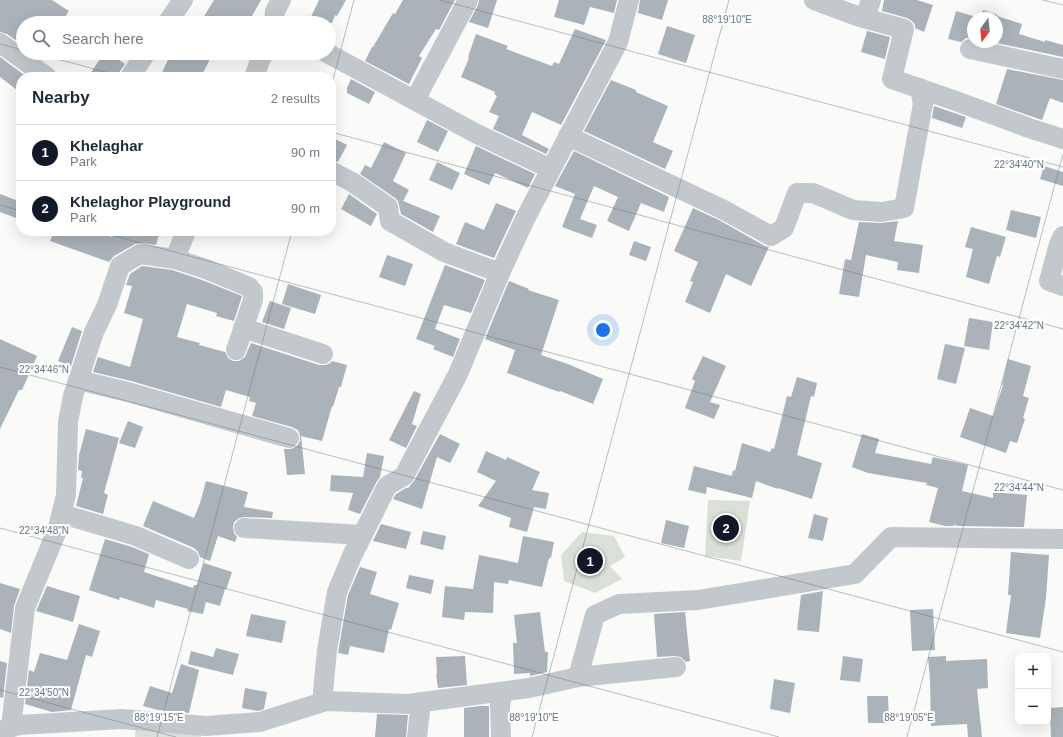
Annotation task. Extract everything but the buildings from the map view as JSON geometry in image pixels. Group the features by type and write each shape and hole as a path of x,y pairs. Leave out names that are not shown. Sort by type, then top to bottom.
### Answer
{"street":[{"path":"172,16 183,0"},
{"path":"275,16 275,11 282,0"},
{"path":"415,100 468,0"},
{"path":"326,701 324,692 328,650 337,592 352,556 388,486 404,476 458,374 500,273 526,217 618,42 629,0"},
{"path":"814,0 868,9 904,29 892,79 1063,139"},
{"path":"0,43 16,55"},
{"path":"970,49 1063,69"},
{"path":"336,58 477,134 551,169"},
{"path":"24,60 40,72"},
{"path":"135,72 142,60"},
{"path":"256,72 260,60"},
{"path":"568,136 724,210 771,236 784,228 797,193 813,194 853,210 882,212 904,208 923,104 920,88"},
{"path":"336,174 352,182 388,207 390,221 444,252 500,273"},
{"path":"175,259 184,236"},
{"path":"1063,236 1059,244 1049,281 1063,286"},
{"path":"236,350 253,300 253,292 249,287 175,259 140,254 120,266 106,305 94,332 73,396 68,422 66,495 58,528 25,608 6,729 19,725 52,730 122,719 206,726 260,722 326,701 408,704 529,688 578,676 676,667"},
{"path":"243,328 323,354"},
{"path":"78,380 128,392 289,438"},
{"path":"62,514 136,536 189,559"},
{"path":"244,528 362,535"},
{"path":"578,676 595,615 619,604 698,600 855,574 890,537 1063,539"},
{"path":"501,737 500,706 502,692"},
{"path":"417,737 421,702"}],"shaded area":[{"path":"708,500 750,501 741,561 705,556"},
{"path":"582,532 614,536 625,557 610,566 622,579 595,593 564,581 561,555"},
{"path":"136,720 200,725 201,737 135,737"}],"place":[{"name":"Khelaghor Playground","path":"726,528"},
{"name":"Khelaghar","path":"590,561"}]}
